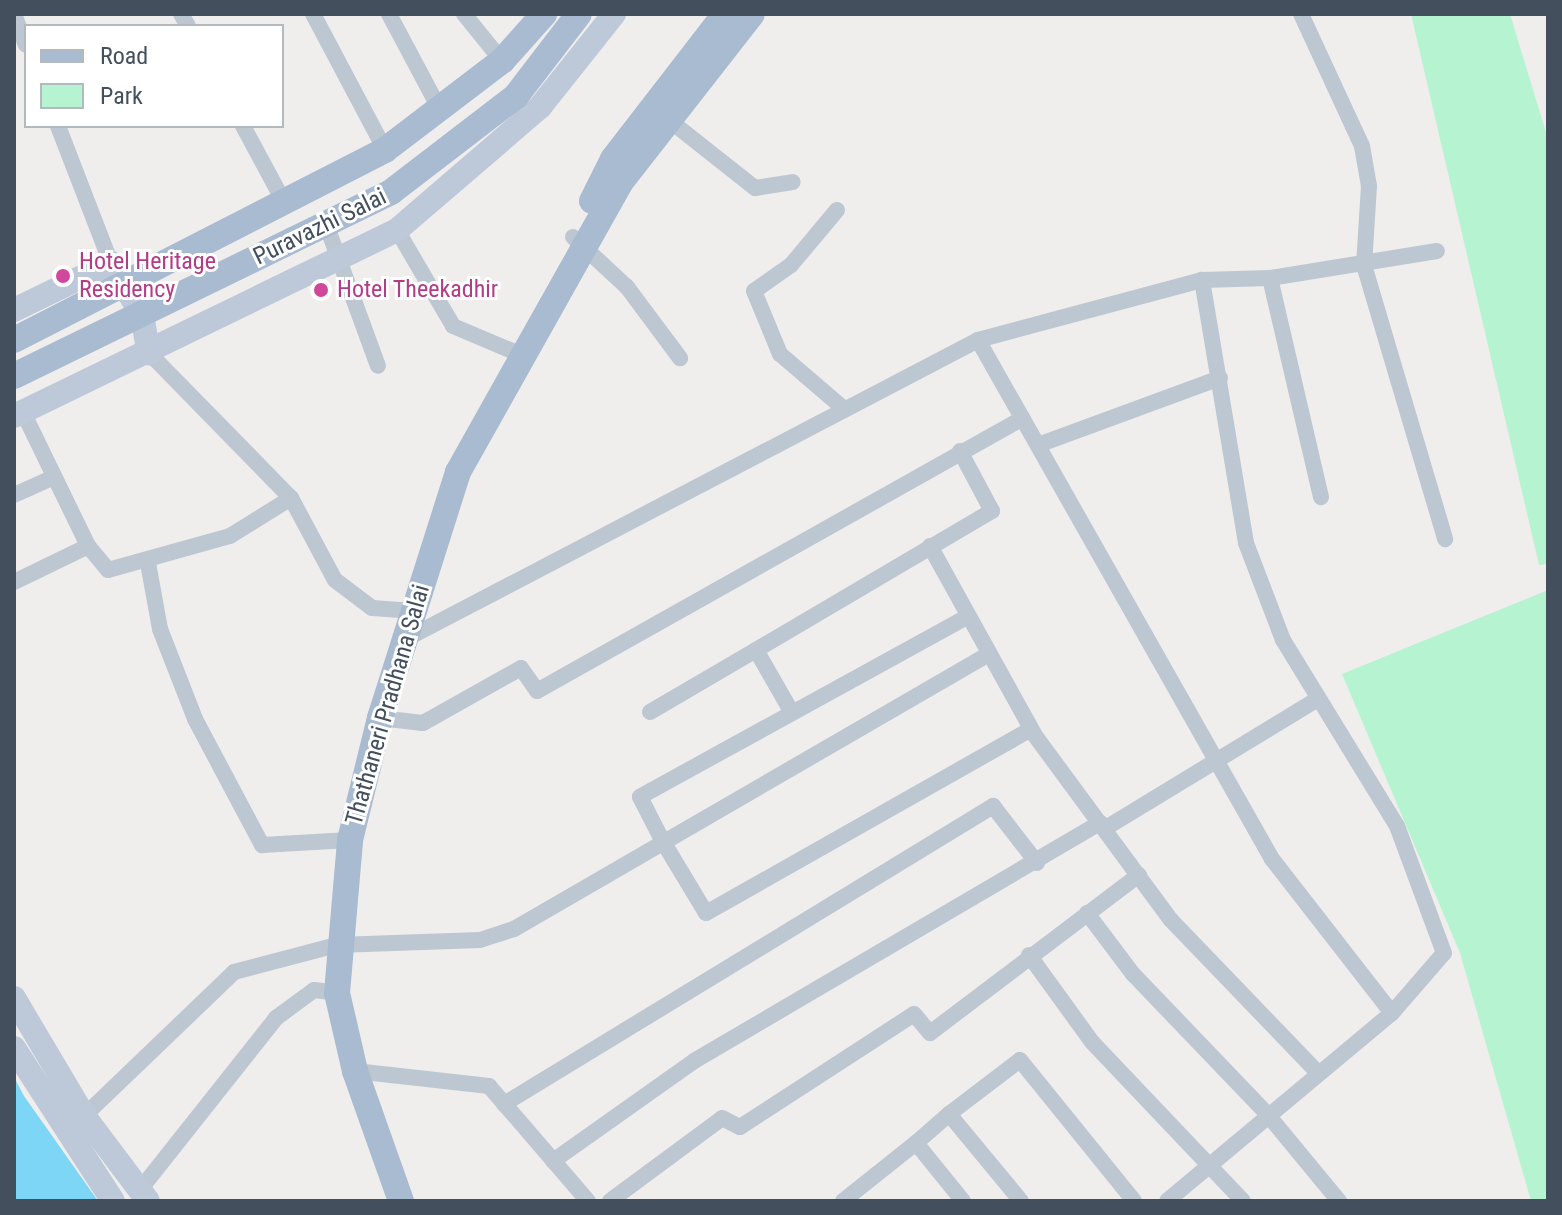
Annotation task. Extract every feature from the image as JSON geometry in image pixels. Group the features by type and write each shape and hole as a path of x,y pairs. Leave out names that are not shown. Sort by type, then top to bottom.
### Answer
{"main road":[{"name":"Puravazhi Salai","path":"14,340 119,272 285,204 385,150 441,112 502,61 544,14"},
{"name":"Puravazhi Salai","path":"14,376 391,192 516,96 579,14"},
{"path":"18,414 397,230 540,107 614,14"},
{"name":"Thathaneri Pradhana Salai","path":"401,1201 355,1071 337,993 337,945 350,840 380,718 458,472 564,278 613,159 725,14"},
{"name":"Thathaneri Pradhana Salai","path":"580,243 620,183 752,14"},
{"path":"15,307 119,272 142,315 149,353"},
{"path":"14,998 84,1116 144,1196"},
{"path":"14,1048 113,1201"}],"street":[{"path":"14,14 24,40"},
{"path":"313,14 385,150"},
{"path":"389,14 441,112"},
{"path":"464,14 502,61"},
{"path":"1301,14 1362,146 1369,186 1364,265 1445,539"},
{"path":"669,120 755,188 793,182"},
{"path":"59,128 119,272"},
{"path":"244,128 285,204"},
{"path":"837,210 791,265 754,291 780,354 843,408"},
{"path":"326,224 378,366"},
{"path":"397,230 453,326 524,356"},
{"path":"580,243 627,287 680,358"},
{"path":"403,641 978,340 1202,280 1270,278 1437,251"},
{"path":"1270,278 1321,497"},
{"path":"1167,1201 1392,1013 1444,953 1397,826 1283,640 1246,543 1202,280"},
{"path":"978,340 1272,859 1392,1013"},
{"path":"149,353 291,498 335,580 372,608 414,611"},
{"path":"1038,445 1220,378"},
{"path":"18,414 88,546 108,570 148,563 230,536 291,498"},
{"path":"380,718 423,723 521,668 537,691 1023,418"},
{"path":"650,712 992,511 960,451"},
{"path":"14,495 54,477"},
{"path":"14,582 88,546"},
{"path":"930,546 965,618 1031,729 1170,919 1318,1073"},
{"path":"148,563 160,629 195,719 262,845 350,840"},
{"path":"965,618 791,711 640,797 662,840 706,913 1031,729"},
{"path":"756,650 791,711"},
{"path":"84,1116 234,972 337,945 480,940 514,929 662,840 987,655"},
{"path":"553,1161 694,1061 1215,762 1318,699"},
{"path":"504,1104 993,806 1037,863"},
{"path":"610,1201 722,1118 740,1127 914,1014 930,1033 1029,955 1139,875"},
{"path":"1087,913 1133,974 1268,1115 1339,1201"},
{"path":"1029,955 1092,1042 1243,1201"},
{"path":"144,1196 276,1018 304,994 337,993"},
{"path":"843,1201 1020,1060 1134,1201"},
{"path":"355,1071 489,1086 588,1201"},
{"path":"949,1114 1021,1201"},
{"path":"916,1143 963,1201"}],"green space":[{"path":"1411,14 1510,14 1548,139 1548,564 1539,565"},
{"path":"1548,590 1548,1201 1531,1201 1460,953 1342,674"}],"water":[{"path":"14,1077 24,1096 98,1201 14,1201"}],"place":[{"name":"Hotel Heritage Residency","path":"63,276"},
{"name":"Hotel Theekadhir","path":"321,290"}]}
